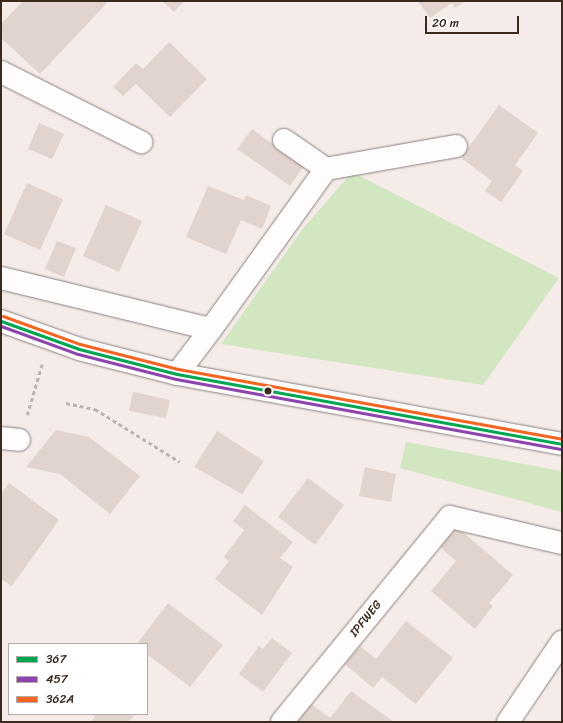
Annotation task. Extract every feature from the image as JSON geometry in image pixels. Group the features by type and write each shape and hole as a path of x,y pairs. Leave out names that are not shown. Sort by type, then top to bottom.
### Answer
{"street":[{"path":"1,72 141,142"},
{"path":"284,140 326,169"},
{"path":"177,374 326,169 456,146"},
{"path":"1,278 211,329"},
{"path":"1,321 73,347 177,374 562,444"},
{"name":"IPFWEG","path":"282,722 450,517 562,543"},
{"path":"508,722 562,642"}],"path":[{"path":"10,439 43,358"},
{"path":"66,403 95,409 180,462"}],"green space":[{"path":"352,172 559,278 483,385 221,344 301,231"},
{"path":"406,442 562,471 562,512 400,468"}],"building":[{"path":"23,1 106,1 107,3 40,74 1,38 1,24"},
{"path":"162,1 184,1 174,12"},
{"path":"418,1 465,1 455,8 452,3 430,18"},
{"path":"169,42 207,79 170,117 136,84 123,96 113,87 136,63 143,69"},
{"path":"499,105 538,133 515,165 523,171 501,202 485,191 492,181 461,158"},
{"path":"39,123 64,134 52,159 28,149"},
{"path":"252,129 304,166 290,186 237,149"},
{"path":"27,183 63,199 40,250 4,234"},
{"path":"208,186 244,200 246,195 271,206 262,229 241,220 226,254 186,237"},
{"path":"106,205 142,221 119,272 83,256"},
{"path":"57,241 76,248 64,277 45,269"},
{"path":"133,392 170,400 166,418 129,411"},
{"path":"56,430 89,437 140,476 110,514 60,474 26,467"},
{"path":"217,431 264,461 242,494 194,467"},
{"path":"365,467 396,474 391,502 359,496"},
{"path":"308,478 344,505 315,545 278,517"},
{"path":"9,483 59,520 12,586 1,579 1,494"},
{"path":"245,505 293,542 280,558 293,567 262,615 215,579 229,561 224,557 244,530 233,521"},
{"path":"457,527 513,575 489,603 493,606 475,629 431,591 456,561 440,547"},
{"path":"168,603 223,645 190,687 148,655 148,643 138,643"},
{"path":"406,621 453,658 416,704 382,677 373,688 345,664 360,646 376,659"},
{"path":"272,638 292,653 263,692 239,674 259,646 263,649"},
{"path":"351,691 394,722 298,722 311,704 330,718"},
{"path":"93,715 135,715 128,722 91,722 95,717"}],"transit line":[{"name":"362A","path":"3,316 80,344 178,369 562,439"},
{"name":"367","path":"1,321 79,349 177,374 562,444"},
{"name":"457","path":"1,326 78,354 176,379 561,449"}]}
